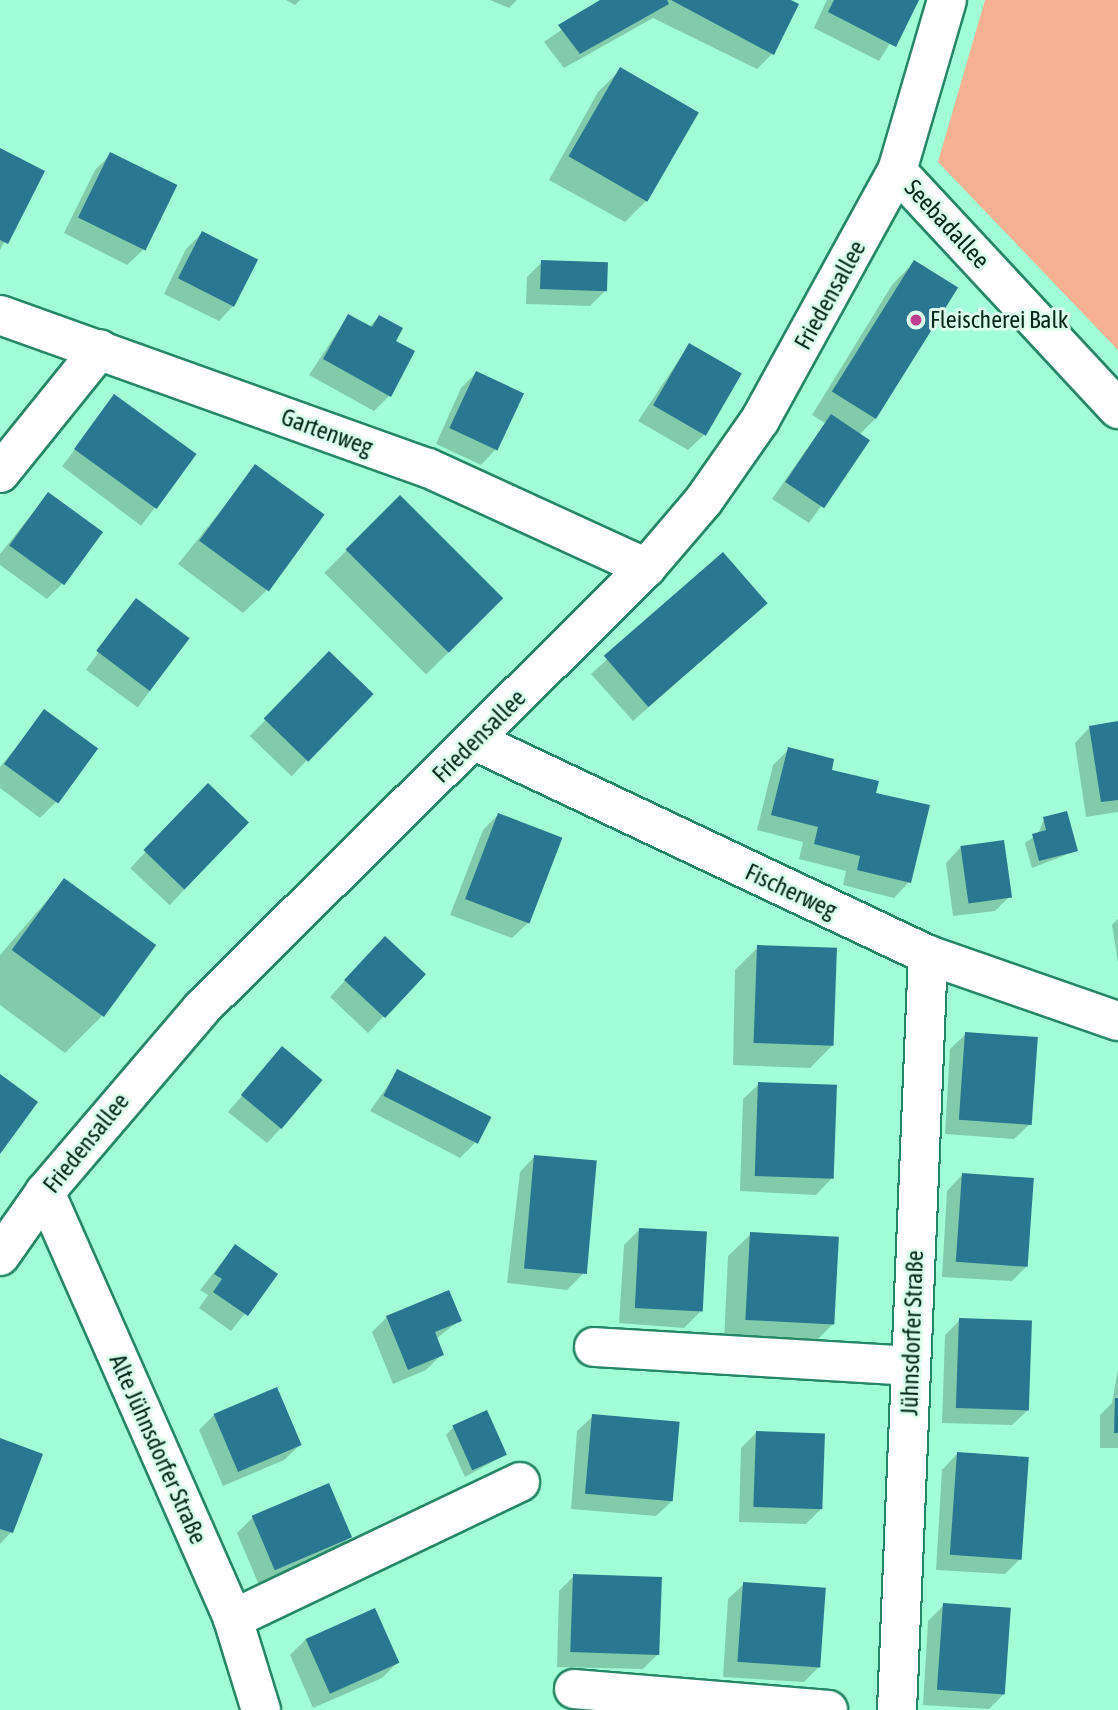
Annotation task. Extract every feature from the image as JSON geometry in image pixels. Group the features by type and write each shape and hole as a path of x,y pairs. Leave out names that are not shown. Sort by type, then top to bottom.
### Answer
{"street":[{"name":"Seebadallee","path":"947,0 897,170 1118,408"},
{"name":"Friedensallee","path":"0,1256 45,1192 202,1008 646,568 760,421 897,170"},
{"name":"Gartenweg","path":"0,315 428,468 646,568"},
{"path":"0,473 100,349"},
{"name":"Fischerweg","path":"473,740 928,956 1118,1021"},
{"name":"Jühnsdorfer Straße","path":"897,1710 928,956"},
{"name":"Alte Jühnsdorfer Straße","path":"45,1192 233,1619 261,1710"},
{"path":"594,1347 910,1366"},
{"path":"233,1619 520,1482"},
{"path":"575,1689 828,1710"}],"shaded area":[{"path":"985,0 1118,0 1118,350 938,162"}],"building":[{"path":"600,0 667,0 669,4 580,54 558,25"},
{"path":"671,0 791,0 799,4 774,55"},
{"path":"834,0 919,0 896,47 828,12"},
{"path":"620,67 699,112 647,202 568,156"},
{"path":"0,148 45,171 8,244 0,240"},
{"path":"110,152 177,185 145,250 78,218"},
{"path":"202,231 258,260 234,307 178,278"},
{"path":"541,260 608,262 607,291 540,289"},
{"path":"914,260 958,288 876,419 832,391"},
{"path":"348,314 372,327 379,315 403,328 396,341 415,351 391,397 323,359"},
{"path":"689,343 742,374 706,436 653,405"},
{"path":"476,371 524,393 497,450 449,428"},
{"path":"114,394 197,454 157,509 74,449"},
{"path":"831,414 870,440 824,508 785,482"},
{"path":"255,464 325,515 269,591 199,541"},
{"path":"48,492 103,532 64,585 9,545"},
{"path":"400,495 503,598 449,653 346,549"},
{"path":"723,552 768,603 648,707 604,656"},
{"path":"136,598 190,638 150,691 96,651"},
{"path":"329,651 374,694 308,762 264,719"},
{"path":"44,709 98,748 58,803 4,764"},
{"path":"1118,721 1118,800 1101,802 1089,726"},
{"path":"788,747 834,759 832,770 879,781 876,793 930,805 911,883 857,870 860,856 814,844 818,827 771,815"},
{"path":"208,783 249,823 184,889 143,850"},
{"path":"1067,811 1078,851 1039,861 1032,834 1046,830 1043,817"},
{"path":"498,813 562,838 529,924 465,899"},
{"path":"1004,840 1012,897 969,904 960,846"},
{"path":"64,878 156,945 104,1017 12,950"},
{"path":"385,936 426,974 385,1018 344,980"},
{"path":"757,945 837,948 834,1046 754,1043"},
{"path":"965,1032 1038,1037 1032,1125 959,1120"},
{"path":"282,1046 323,1080 281,1129 241,1095"},
{"path":"397,1069 491,1117 478,1144 383,1096"},
{"path":"0,1074 38,1102 0,1154"},
{"path":"758,1082 837,1085 834,1179 755,1176"},
{"path":"534,1155 597,1160 587,1274 524,1269"},
{"path":"962,1173 1034,1178 1028,1267 956,1262"},
{"path":"639,1228 707,1232 703,1311 635,1308"},
{"path":"750,1232 839,1237 834,1325 745,1320"},
{"path":"235,1244 278,1274 248,1316 213,1292 222,1279 214,1274"},
{"path":"449,1290 462,1321 435,1332 444,1355 408,1370 386,1316"},
{"path":"959,1318 1032,1321 1029,1410 956,1408"},
{"path":"277,1387 302,1445 238,1472 213,1414"},
{"path":"1115,1398 1118,1398 1118,1433 1114,1433"},
{"path":"487,1410 507,1455 472,1470 452,1425"},
{"path":"592,1414 680,1422 673,1501 585,1494"},
{"path":"756,1431 825,1433 822,1509 753,1507"},
{"path":"0,1438 43,1454 13,1533 0,1529"},
{"path":"957,1452 1029,1457 1022,1560 950,1555"},
{"path":"329,1483 352,1537 275,1570 252,1516"},
{"path":"573,1574 662,1577 659,1655 570,1652"},
{"path":"743,1582 826,1588 820,1668 737,1662"},
{"path":"943,1603 1011,1608 1005,1695 937,1690"},
{"path":"375,1608 399,1663 330,1694 306,1639"}],"place":[{"name":"Fleischerei Balk","path":"916,320"}]}
